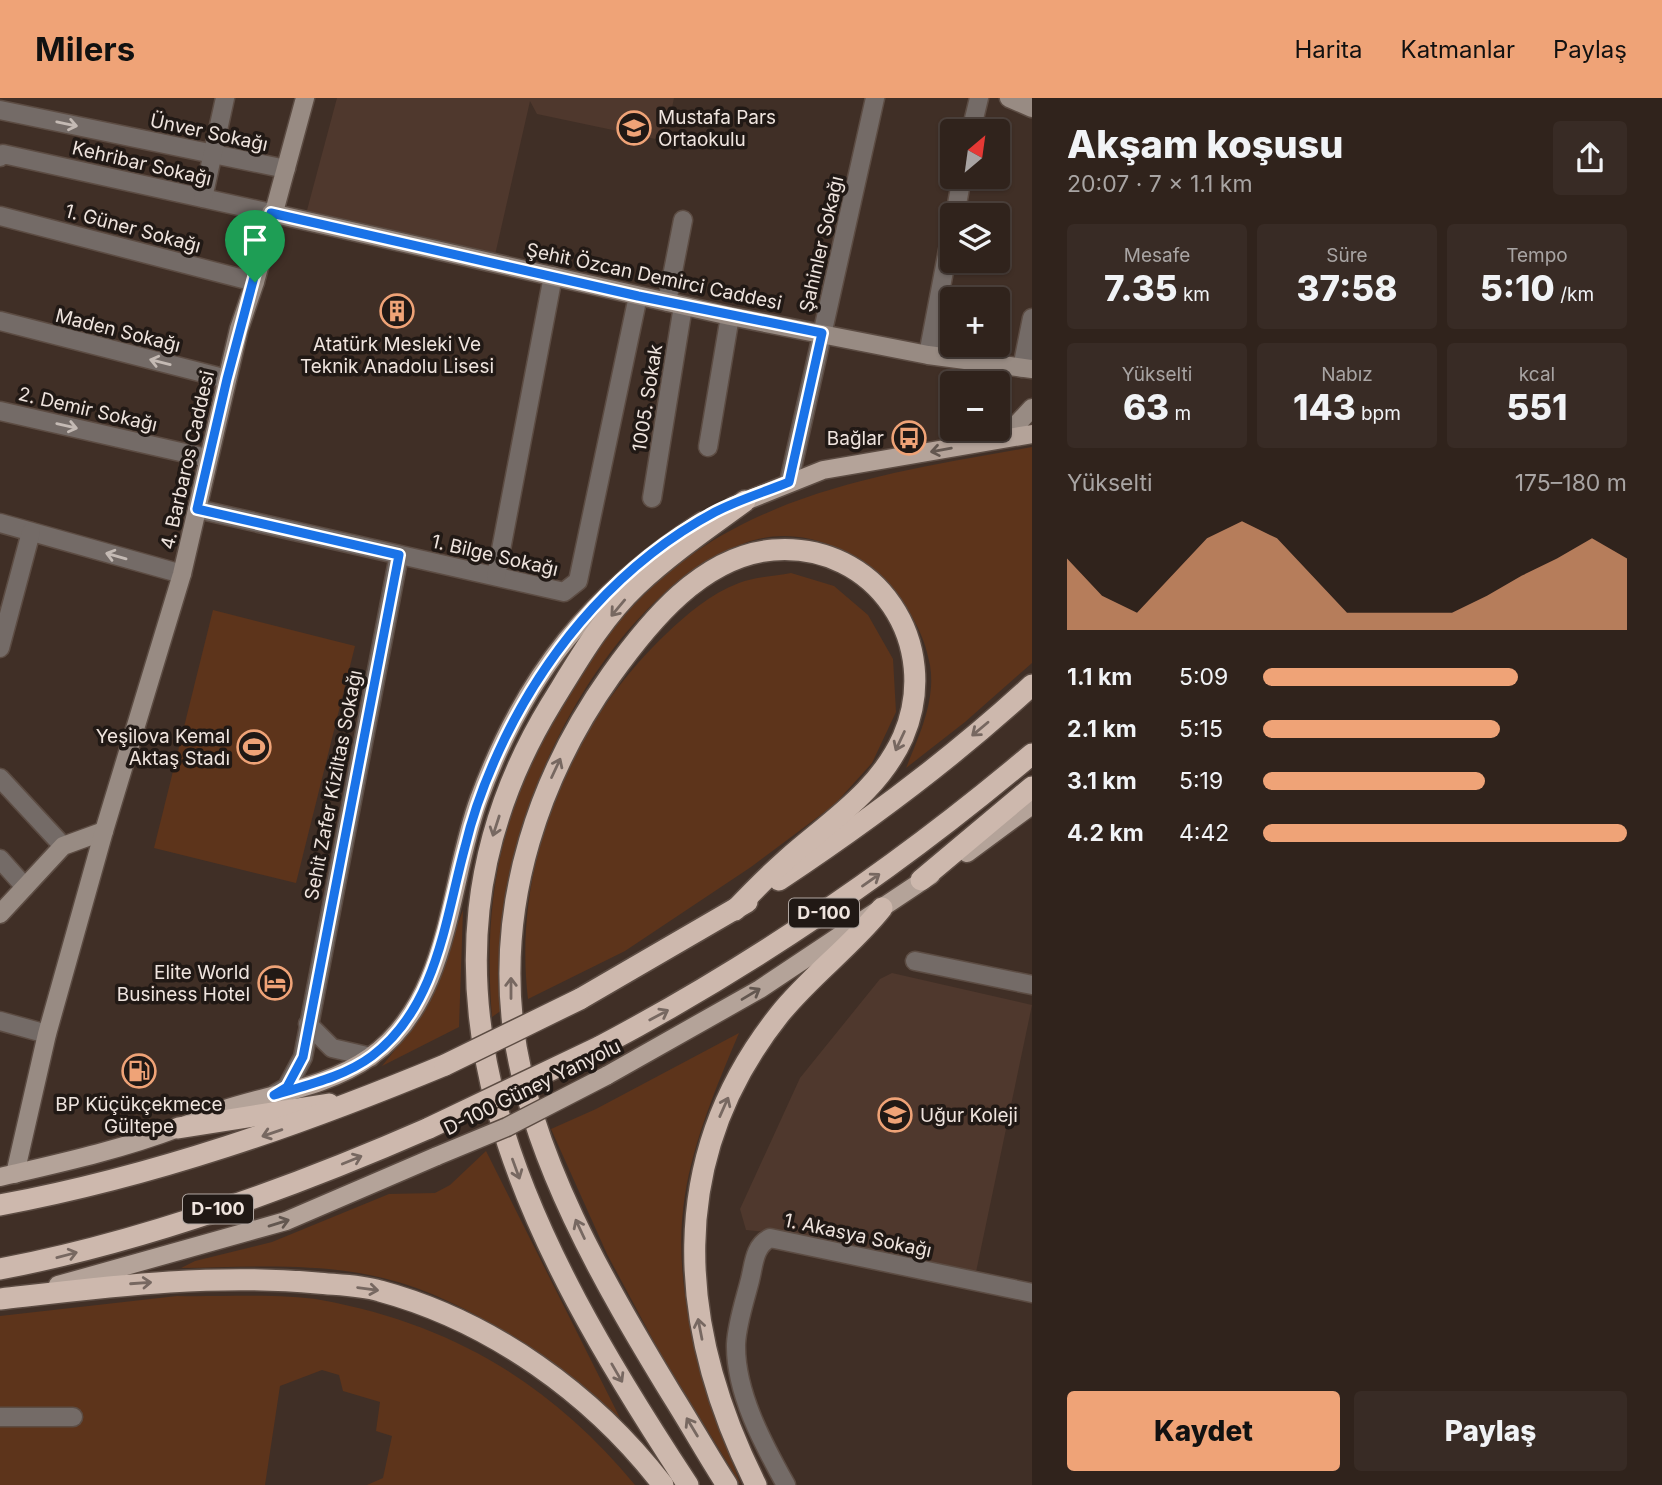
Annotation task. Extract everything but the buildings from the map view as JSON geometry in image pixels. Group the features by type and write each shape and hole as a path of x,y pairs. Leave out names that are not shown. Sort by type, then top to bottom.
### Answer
{"highway":[{"path":"688,1485 638,1410 600,1345 523,1189 506,1142 481,1042 476,947 490,848 511,783 542,720 584,648 636,587 673,554 745,501"},
{"path":"727,1485 595,1261 538,1128 513,1026 513,920 519,879 547,786 579,722 631,648 695,582 722,567 771,550 808,553 839,561 862,574 881,590 895,609 913,648 916,689 912,711 896,751 872,786 767,876 735,910"},
{"name":"D-100","path":"0,1205 110,1181 194,1158 359,1101 445,1065 580,999 735,910 858,826 1032,685"},
{"name":"D-100","path":"0,1269 64,1256 299,1182 429,1128 599,1047 667,1011 807,924 946,825 1032,754"},
{"path":"921,880 1032,786"},
{"path":"756,1485 735,1443 712,1380 703,1341 692,1259 698,1195 713,1133 757,1046 797,995 862,934 882,908"},
{"path":"178,1129 359,1101"},
{"path":"0,1299 140,1283 230,1279 279,1279 378,1290 467,1326 532,1362 597,1413 638,1453 663,1485"}],"main road":[{"path":"7,1175 178,1129 219,1111 331,1077 371,1057 396,1032 417,1003 432,971 443,937 464,847 486,781 506,736 562,643 612,589 651,554 716,512 823,470 1032,434"},
{"name":"D-100 Güney Yanyolu","path":"0,1299 85,1278 286,1221 507,1127 607,1076 760,989 921,880 954,863 1032,805"}],"street":[{"path":"204,198 225,98"},
{"name":"4. Barbaros Caddesi","path":"7,1175 104,831 182,574 227,379 305,98"},
{"name":"Şahinler Sokağı","path":"789,482 876,98"},
{"path":"974,119 979,98"},
{"path":"1009,98 1032,108"},
{"name":"Ünver Sokağı","path":"0,110 285,169"},
{"name":"Kehribar Sokağı","path":"2,155 271,213"},
{"name":"Şehit Özcan Demirci Caddesi","path":"271,213 730,316 928,355 1029,369"},
{"name":"1. Güner Sokağı","path":"0,216 255,282"},
{"name":"1005. Sokak","path":"652,498 683,220"},
{"path":"928,355 944,273"},
{"path":"496,576 553,276"},
{"name":"1. Bilge Sokağı","path":"197,509 564,592 578,581 638,296"},
{"path":"708,447 730,316"},
{"path":"1029,369 1032,318"},
{"name":"Maden Sokağı","path":"0,321 227,379"},
{"path":"972,444 1018,423 1032,408"},
{"name":"2. Demir Sokağı","path":"0,411 207,458"},
{"path":"0,523 182,574"},
{"path":"0,648 31,532"},
{"name":"Sehit Zafer Kiziltas Sokağı","path":"274,1095 287,1087 303,1057 399,555"},
{"path":"0,778 63,846"},
{"path":"0,914 63,846 104,831"},
{"path":"0,859 25,887"},
{"path":"915,961 1032,985"},
{"path":"0,1021 47,1034"},
{"path":"308,1024 332,1048 371,1057"},
{"name":"1. Akasya Sokağı","path":"786,1485 758,1429 738,1367 736,1342 755,1256 762,1242 770,1238 1032,1293"},
{"path":"0,1417 73,1417"}],"shaded area":[{"path":"337,98 674,98 665,141 537,114 530,101 495,255 306,214"},
{"path":"1032,447 1032,663 965,722 906,768 921,731 931,691 930,665 922,636 907,608 887,584 863,563 836,548 806,538 776,536 745,543 701,565 661,597 624,636 591,680 563,728 540,777 523,826 508,890 502,1010 492,1017 490,971 493,902 500,856 521,787 541,741 565,697 592,655 624,616 659,581 698,550 775,509 884,475"},
{"path":"791,573 834,586 868,615 893,659 896,712 872,763 834,805 751,867 625,951 528,999 525,949 529,899 539,849 555,801 575,755 601,711 632,671 666,634 700,605 739,583"},
{"name":"Yeşilova Kemal Aktaş Stadı","path":"213,610 355,646 296,883 154,848"},
{"path":"463,910 459,1027 382,1066 421,1010 447,954"},
{"name":"Uğur Koleji","path":"892,973 1032,1005 976,1272 807,1236 746,1230 740,1209 800,1078 880,979"},
{"path":"739,1033 694,1153 681,1232 682,1269 694,1343 704,1380 741,1485 659,1351 607,1254 551,1129 596,1109"},
{"path":"486,1151 620,1418 538,1354 509,1335 448,1301 416,1288 383,1278 333,1270 283,1267 181,1268 195,1261 272,1242 389,1194 435,1193 450,1185"},
{"path":"177,1296 269,1296 321,1300 369,1311 456,1342 533,1388 568,1416 635,1485 367,1485 383,1478 392,1436 376,1431 380,1402 343,1391 339,1375 322,1370 280,1386 265,1485 0,1485 0,1316"}],"place":[{"name":"Mustafa Pars Ortaokulu","path":"634,128"},
{"name":"Atatürk Mesleki Ve Teknik Anadolu Lisesi","path":"397,311"},
{"name":"Bağlar","path":"909,438"},
{"name":"Yeşilova Kemal Aktaş Stadı","path":"254,747"},
{"name":"Elite World Business Hotel","path":"275,983"},
{"name":"BP Küçükçekmece Gültepe","path":"139,1071"},
{"name":"Uğur Koleji","path":"895,1115"}],"route":[{"path":"271,213 638,296 822,333 789,482 716,512 651,554 620,580 568,635 526,699 506,736 478,802 464,847 443,937 432,971 417,1003 396,1032 371,1057 331,1077 274,1095 287,1087 303,1057 399,555 197,509 239,329 255,282 271,213"}]}
